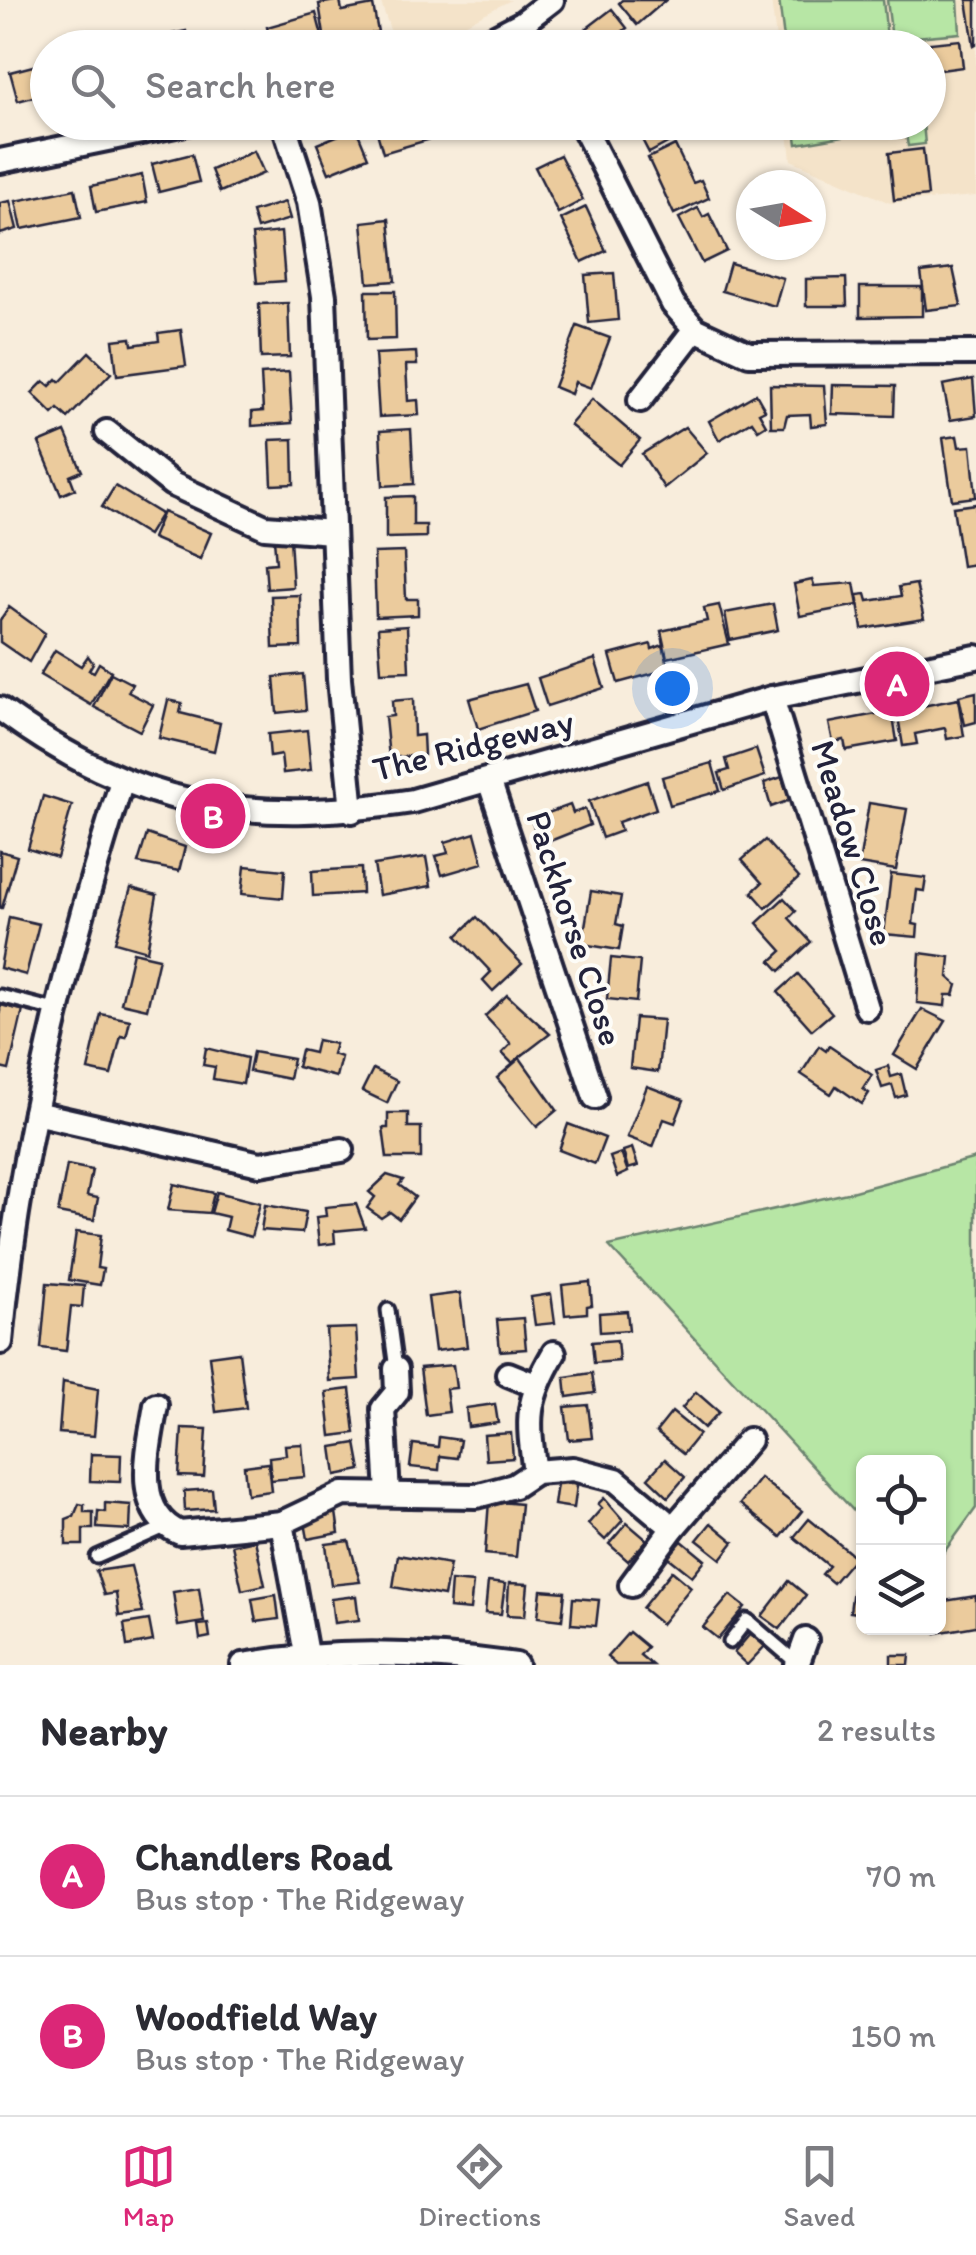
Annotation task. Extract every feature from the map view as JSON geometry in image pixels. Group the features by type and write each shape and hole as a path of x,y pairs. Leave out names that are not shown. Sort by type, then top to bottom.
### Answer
{"street":[{"path":"509,30 552,0"},
{"path":"522,23 526,30"},
{"path":"0,161 102,140"},
{"path":"289,140 310,202 324,296 340,678 352,810"},
{"path":"589,140 673,304 695,329 749,354 976,353"},
{"path":"640,400 695,329"},
{"path":"107,432 172,484 265,527 334,532"},
{"name":"The Ridgeway","path":"0,709 38,737 122,782 165,798 262,812 352,810 413,802 772,698 976,657"},
{"name":"Meadow Close","path":"772,698 866,1008"},
{"name":"Packhorse Close","path":"489,780 595,1097"},
{"path":"1,1342 5,1241 59,1010 122,782"},
{"path":"34,1113 260,1164 342,1150"},
{"path":"535,1472 527,1415 535,1385 554,1353"},
{"path":"388,1494 384,1409 397,1392 396,1369"},
{"path":"508,1374 535,1385"},
{"path":"156,1405 149,1452 149,1504 165,1527 194,1533 282,1523 343,1494 476,1496 514,1486 535,1472 573,1470 616,1480 673,1528"},
{"path":"631,1585 673,1528 749,1440"},
{"path":"282,1523 306,1654"},
{"path":"798,1664 806,1640"},
{"path":"243,1665 306,1654 516,1665"}],"lane":[{"path":"0,996 59,1010"},
{"path":"388,1310 396,1369"},
{"path":"96,1557 145,1540 165,1527"},
{"path":"730,1642 747,1620 798,1664"}],"shaded area":[{"path":"380,0 511,0 453,30 390,30"},
{"path":"771,0 976,0 976,196 890,203 826,175 826,170 814,170 791,160 789,140 946,140 946,30 775,30"}],"green space":[{"path":"779,0 883,0 886,30 783,30"},
{"path":"887,0 958,0 960,33 891,30"},
{"path":"907,140 925,140 925,144 908,146"},
{"path":"976,1158 976,1508 946,1549 946,1455 856,1455 856,1513 609,1246 847,1193"}],"building":[{"path":"340,0 342,11 373,5 378,30 323,30 319,4"},
{"path":"666,0 637,25 619,3"},
{"path":"967,0 976,0 974,46"},
{"path":"612,9 627,28 624,30 585,30"},
{"path":"316,13 320,30 268,30 267,27"},
{"path":"960,40 963,67 946,69 946,41"},
{"path":"30,67 30,98 18,101 10,72"},
{"path":"327,140 361,140 368,157 329,173 317,144"},
{"path":"379,140 428,140 383,153"},
{"path":"642,140 673,140 649,153"},
{"path":"675,145 693,183 701,180 709,198 674,214 648,158"},
{"path":"923,149 928,196 894,200 889,153"},
{"path":"254,151 264,173 220,192 211,170"},
{"path":"192,154 199,182 159,192 152,164"},
{"path":"560,155 583,200 558,213 535,167"},
{"path":"142,175 147,202 96,212 91,186"},
{"path":"75,189 81,217 22,229 16,201"},
{"path":"10,201 17,229 0,234 0,203"},
{"path":"285,202 290,219 257,229 252,212"},
{"path":"586,207 606,251 582,262 561,219"},
{"path":"698,208 703,217 709,214 727,251 702,263 679,218"},
{"path":"389,219 395,281 368,283 362,222"},
{"path":"281,232 285,281 257,283 252,235"},
{"path":"730,263 783,278 775,306 722,291"},
{"path":"953,268 961,306 926,310 921,272"},
{"path":"614,273 618,320 589,323 585,275"},
{"path":"846,278 847,306 806,306 806,279"},
{"path":"860,287 922,287 922,316 860,317"},
{"path":"366,291 395,291 396,339 367,340"},
{"path":"288,303 290,357 261,358 259,304"},
{"path":"577,326 610,338 591,388 575,382 571,394 554,387"},
{"path":"181,330 186,366 117,375 113,340 131,338 132,345 159,341 158,333"},
{"path":"89,352 111,373 68,418 58,409 53,414 32,393 44,381 50,386 57,379 60,382"},
{"path":"416,352 417,365 406,365 408,401 418,400 419,415 379,417 375,354"},
{"path":"289,372 292,423 252,426 252,412 263,411 261,374"},
{"path":"973,379 976,416 950,420 943,385"},
{"path":"770,385 824,386 827,424 811,426 810,414 787,415 784,427 771,427"},
{"path":"833,385 895,386 894,416 832,414"},
{"path":"756,394 765,410 759,413 766,425 758,430 752,421 719,440 709,421"},
{"path":"592,399 640,440 619,465 570,425"},
{"path":"685,427 707,453 664,488 642,454"},
{"path":"411,429 414,484 383,486 380,431"},
{"path":"65,432 82,471 70,476 75,489 61,495 39,443"},
{"path":"957,436 959,447 971,446 976,497 952,500 943,438"},
{"path":"293,439 294,484 272,485 270,440"},
{"path":"115,486 161,514 148,535 102,507"},
{"path":"413,496 413,525 426,525 426,537 386,538 386,497"},
{"path":"976,504 976,564 962,566 953,507"},
{"path":"163,512 211,533 200,559 152,538"},
{"path":"290,538 293,587 267,589 265,564 276,563 274,539"},
{"path":"404,552 406,599 418,599 418,615 376,617 374,553"},
{"path":"812,580 814,586 854,583 858,605 800,616 794,584"},
{"path":"916,584 924,619 862,629 857,595 866,594 868,601 901,596 899,587"},
{"path":"300,595 301,647 273,648 271,596"},
{"path":"773,604 778,630 730,640 725,613"},
{"path":"719,605 729,644 667,658 661,631 707,621 704,608"},
{"path":"9,607 45,633 29,662 0,642 0,620"},
{"path":"407,626 409,671 381,672 378,628"},
{"path":"651,644 652,649 663,645 669,669 618,683 610,655"},
{"path":"55,650 81,666 88,656 93,663 89,670 94,672 99,663 111,671 91,705 40,675"},
{"path":"595,659 604,688 547,706 538,678"},
{"path":"111,673 132,684 128,692 153,705 140,731 94,707"},
{"path":"303,674 306,710 277,713 274,677"},
{"path":"526,684 535,711 478,729 469,699"},
{"path":"976,692 976,722 965,725 959,696"},
{"path":"413,699 414,736 423,735 424,755 389,758 385,717 393,716 392,701"},
{"path":"958,699 964,736 947,739 945,728 915,734 917,744 903,746 897,711"},
{"path":"168,700 182,703 180,713 220,723 214,751 159,738"},
{"path":"892,711 897,741 846,750 844,740 833,742 829,723"},
{"path":"307,730 311,770 283,773 281,755 270,757 268,734"},
{"path":"756,749 765,776 724,790 719,773 729,770 726,759"},
{"path":"712,763 720,791 670,805 662,777"},
{"path":"782,777 790,800 771,807 764,783"},
{"path":"647,781 656,809 618,822 621,831 602,838 589,801"},
{"path":"43,796 72,805 57,858 28,849"},
{"path":"869,803 907,809 896,870 859,864"},
{"path":"570,805 573,813 585,809 590,825 540,845 531,819"},
{"path":"475,833 483,863 442,875 436,856 448,853 445,842"},
{"path":"147,834 185,847 179,871 138,863"},
{"path":"765,840 799,878 766,908 752,892 762,883 742,860"},
{"path":"0,851 17,856 2,908 0,908"},
{"path":"426,857 431,886 379,895 374,865"},
{"path":"245,866 285,870 283,898 242,894"},
{"path":"361,868 362,893 313,896 312,871"},
{"path":"891,874 926,878 924,891 917,890 913,924 918,925 917,937 884,934"},
{"path":"131,888 157,895 147,951 115,942"},
{"path":"591,891 621,896 616,924 623,926 619,950 582,944"},
{"path":"784,898 796,911 789,918 811,942 780,971 771,961 782,951 757,923"},
{"path":"9,917 39,924 26,975 0,968"},
{"path":"477,917 522,964 493,991 483,980 491,972 457,936"},
{"path":"133,952 159,958 147,1009 121,1003"},
{"path":"920,953 950,957 948,977 957,985 954,995 946,995 945,1006 917,1003"},
{"path":"611,958 640,961 636,1002 607,999"},
{"path":"798,974 832,1013 812,1030 778,992"},
{"path":"507,995 550,1034 512,1063 502,1053 511,1044 485,1016"},
{"path":"0,1005 23,1010 9,1070 0,1068"},
{"path":"922,1009 946,1021 917,1069 894,1055"},
{"path":"101,1014 130,1020 126,1037 121,1036 111,1075 88,1070"},
{"path":"635,1018 663,1020 658,1072 630,1068"},
{"path":"317,1040 335,1044 332,1054 341,1057 336,1077 297,1067 301,1050 314,1053"},
{"path":"819,1046 826,1051 829,1046 872,1075 863,1089 869,1093 862,1104 836,1086 831,1094 801,1074"},
{"path":"206,1048 247,1058 243,1084 213,1079 215,1067 203,1065"},
{"path":"253,1052 293,1059 289,1079 249,1071"},
{"path":"520,1058 557,1110 537,1127 497,1078"},
{"path":"888,1066 891,1077 901,1074 906,1095 896,1098 892,1085 882,1088 876,1070"},
{"path":"373,1069 397,1081 387,1103 362,1091"},
{"path":"647,1086 684,1100 675,1123 664,1119 653,1147 627,1137"},
{"path":"388,1113 408,1113 408,1127 421,1127 421,1158 387,1158 383,1128 388,1128"},
{"path":"568,1124 605,1138 595,1164 559,1150"},
{"path":"632,1148 638,1166 628,1169 623,1151"},
{"path":"621,1153 628,1172 617,1177 610,1157"},
{"path":"67,1165 92,1170 87,1196 98,1198 94,1220 58,1213"},
{"path":"387,1175 403,1180 399,1185 415,1197 399,1219 390,1212 381,1218 367,1208 375,1197 369,1192"},
{"path":"174,1184 214,1193 209,1213 168,1210"},
{"path":"217,1192 260,1203 251,1237 225,1230 228,1217 211,1213"},
{"path":"356,1204 365,1228 334,1231 335,1243 319,1245 316,1217 326,1216 325,1207"},
{"path":"265,1205 306,1212 302,1233 261,1230"},
{"path":"76,1232 101,1235 97,1268 103,1269 100,1285 69,1280"},
{"path":"590,1282 592,1305 587,1306 587,1313 565,1315 562,1285"},
{"path":"47,1283 84,1286 82,1307 71,1306 66,1351 41,1348"},
{"path":"460,1293 467,1347 435,1351 428,1297"},
{"path":"551,1294 555,1323 535,1325 531,1297"},
{"path":"627,1311 629,1330 600,1332 599,1313"},
{"path":"523,1318 526,1349 500,1351 497,1320"},
{"path":"356,1328 359,1379 329,1381 326,1329"},
{"path":"617,1340 619,1361 594,1363 592,1342"},
{"path":"239,1352 246,1408 216,1412 209,1356"},
{"path":"453,1365 456,1388 446,1389 449,1412 426,1415 420,1368"},
{"path":"592,1373 595,1393 567,1397 565,1377"},
{"path":"63,1382 98,1389 94,1436 59,1433"},
{"path":"350,1389 355,1433 331,1436 326,1392"},
{"path":"696,1392 719,1412 704,1428 682,1408"},
{"path":"495,1404 498,1423 468,1427 466,1408"},
{"path":"588,1405 592,1438 569,1440 565,1407"},
{"path":"672,1412 699,1434 683,1454 656,1432"},
{"path":"182,1428 207,1429 204,1477 179,1476"},
{"path":"511,1433 513,1458 486,1460 484,1435"},
{"path":"439,1437 460,1440 457,1458 440,1456 439,1470 410,1467 413,1444 438,1447"},
{"path":"356,1443 361,1470 336,1475 332,1447"},
{"path":"302,1444 305,1477 271,1480 269,1457 286,1455 285,1445"},
{"path":"91,1454 121,1455 120,1482 90,1481"},
{"path":"665,1459 685,1477 668,1497 648,1478"},
{"path":"268,1463 271,1491 247,1494 244,1466"},
{"path":"558,1476 578,1478 574,1508 554,1505"},
{"path":"760,1478 802,1511 781,1537 740,1504"},
{"path":"212,1489 214,1509 185,1511 184,1491"},
{"path":"604,1498 623,1520 605,1540 588,1524 602,1508 598,1504"},
{"path":"489,1501 521,1504 516,1557 485,1554"},
{"path":"105,1503 131,1505 130,1530 97,1528 98,1511 105,1512"},
{"path":"79,1504 84,1505 84,1512 93,1512 93,1529 83,1529 83,1545 66,1545 66,1519 74,1516"},
{"path":"336,1512 339,1533 308,1539 304,1517"},
{"path":"809,1519 855,1557 833,1583 822,1574 829,1566 794,1537"},
{"path":"627,1523 647,1540 628,1561 609,1544"},
{"path":"711,1523 734,1542 721,1559 697,1540"},
{"path":"255,1540 265,1585 242,1590 232,1545"},
{"path":"349,1541 360,1582 331,1585 326,1544"},
{"path":"682,1541 705,1560 692,1576 668,1557"},
{"path":"398,1555 450,1564 444,1596 393,1587"},
{"path":"131,1566 143,1613 119,1616 116,1593 104,1595 96,1571"},
{"path":"672,1571 691,1587 661,1624 642,1608"},
{"path":"451,1581 473,1583 470,1610 449,1608"},
{"path":"789,1581 806,1595 780,1629 762,1616"},
{"path":"488,1582 505,1584 501,1614 485,1613"},
{"path":"509,1583 528,1584 525,1616 507,1615"},
{"path":"199,1588 204,1622 178,1626 173,1592"},
{"path":"853,1589 856,1590 856,1613 850,1612"},
{"path":"541,1590 565,1592 562,1620 538,1617"},
{"path":"276,1595 279,1619 256,1622 252,1599"},
{"path":"730,1595 745,1607 718,1639 703,1627"},
{"path":"356,1596 359,1620 334,1623 331,1599"},
{"path":"976,1596 976,1626 946,1631 946,1601"},
{"path":"573,1598 599,1600 596,1626 571,1624"},
{"path":"149,1620 153,1641 127,1646 124,1624"},
{"path":"208,1624 210,1637 200,1639 198,1625"},
{"path":"629,1632 647,1647 640,1655 652,1665 616,1665 607,1657"},
{"path":"751,1633 765,1646 747,1665 734,1653"},
{"path":"891,1655 910,1655 909,1665 891,1665"}],"place":[{"name":"Chandlers Road","path":"897,684"},
{"name":"Woodfield Way","path":"213,816"}]}
